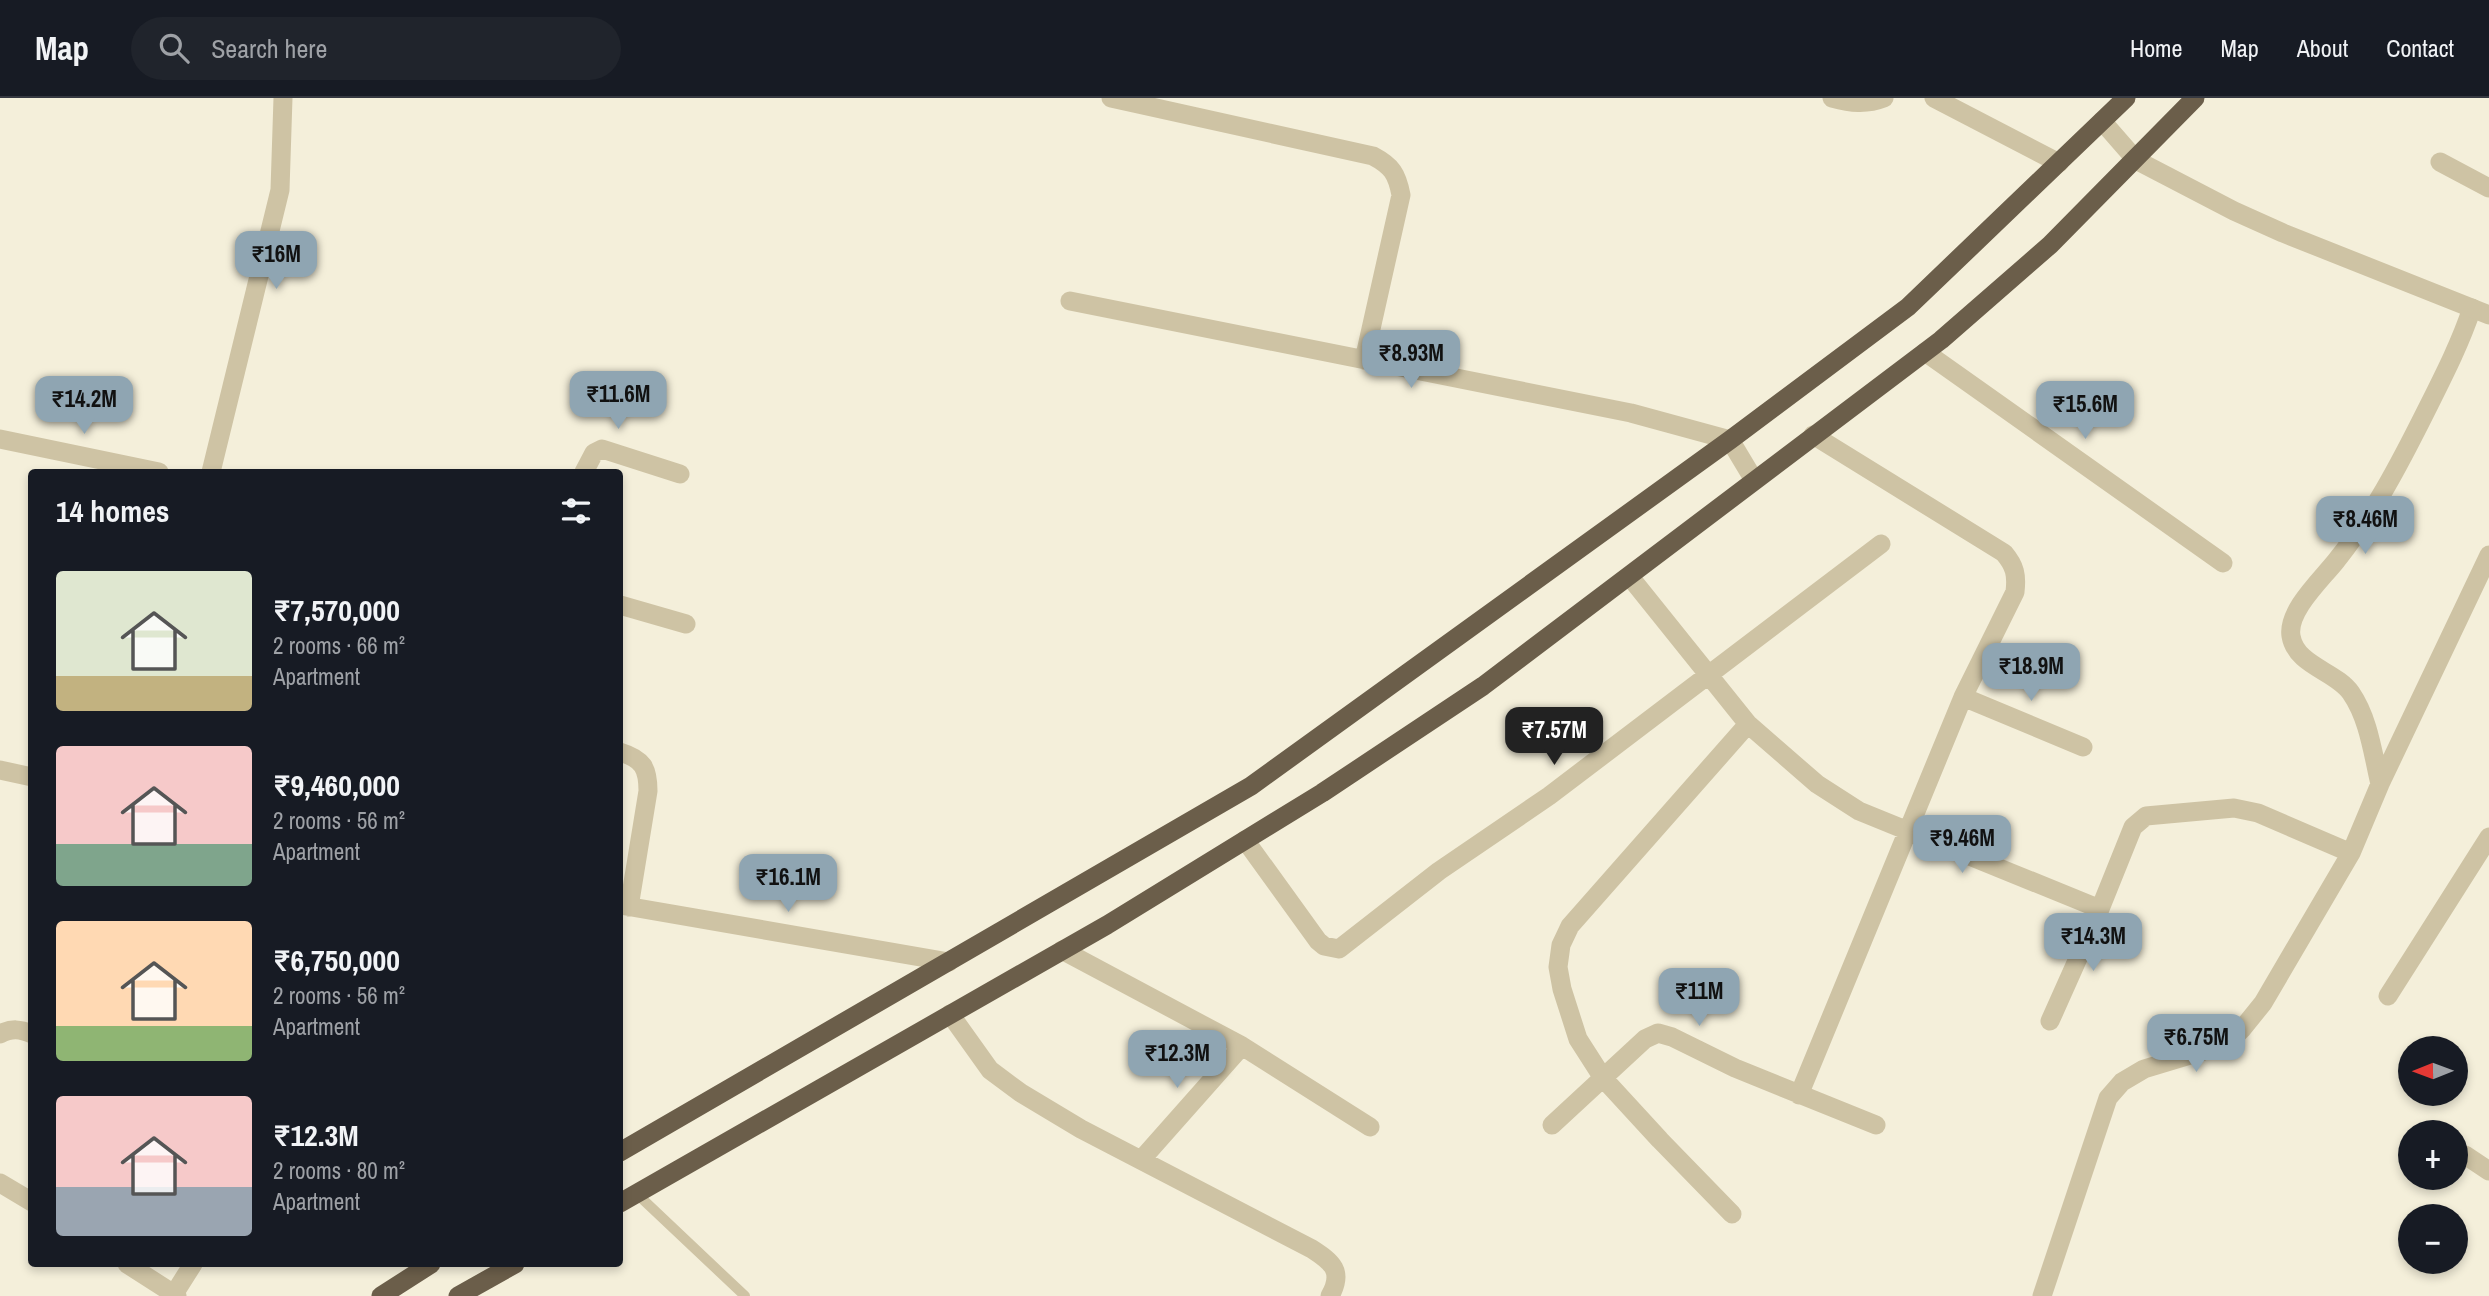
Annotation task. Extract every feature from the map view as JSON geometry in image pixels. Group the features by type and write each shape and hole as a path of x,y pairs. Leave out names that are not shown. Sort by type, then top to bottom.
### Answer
{"highway":[{"path":"623,1150 1251,786 1730,440 1908,307 2126,98"},
{"path":"628,1198 1062,950 1245,841 1483,686 1925,352 2050,245 2195,98"},
{"path":"381,1296 427,1267"},
{"path":"458,1296 509,1267"}],"street":[{"path":"212,469 280,190 282,98"},
{"path":"1111,98 1373,156 1389,164 1398,177 1401,195 1364,360"},
{"path":"1832,98 1850,103 1872,103 1884,98"},
{"path":"1934,98 2059,163"},
{"path":"2102,121 2136,160 2234,211 2480,311 2462,340 2376,506 2297,609 2290,626 2291,640 2300,654 2350,690 2361,711 2380,784"},
{"path":"2440,162 2489,188"},
{"path":"1070,301 1631,413 1730,440 1754,480"},
{"path":"1925,352 2222,563"},
{"path":"1800,1095 1963,697 2015,592 2017,578 2013,564 2004,553 1813,435"},
{"path":"0,439 145,469"},
{"path":"586,469 594,453 602,449 680,474"},
{"path":"1245,841 1318,941 1324,946 1339,948 1351,942 1439,872 1549,796 1881,544"},
{"path":"2042,1296 2108,1098 2122,1082 2144,1069 2227,1044 2263,1003 2351,853 2380,784 2489,555"},
{"path":"1630,577 1748,724 1817,784 1858,811 2100,909"},
{"path":"623,606 686,624"},
{"path":"1963,697 2083,747"},
{"path":"1732,1214 1604,1077 1578,1038 1562,989 1558,967 1561,945 1570,926 1748,724"},
{"path":"623,753 639,760 648,774 648,792 624,906 949,961"},
{"path":"0,770 28,776"},
{"path":"2050,1021 2133,827 2146,816 2234,808 2258,813 2351,853"},
{"path":"2388,996 2489,837"},
{"path":"1062,950 1242,1046 1370,1127"},
{"path":"950,1014 990,1070 1021,1093 1081,1129 1312,1248 1331,1262 1336,1273 1335,1288 1330,1296"},
{"path":"0,1034 9,1029 28,1032"},
{"path":"1552,1125 1644,1039 1658,1033 1672,1037 1735,1068 1876,1125"},
{"path":"1141,1160 1242,1046"},
{"path":"2468,1156 2489,1171"},
{"path":"0,1183 28,1200"},
{"path":"132,1267 176,1295 191,1267"}],"lane":[{"path":"628,1198 745,1296"}]}
